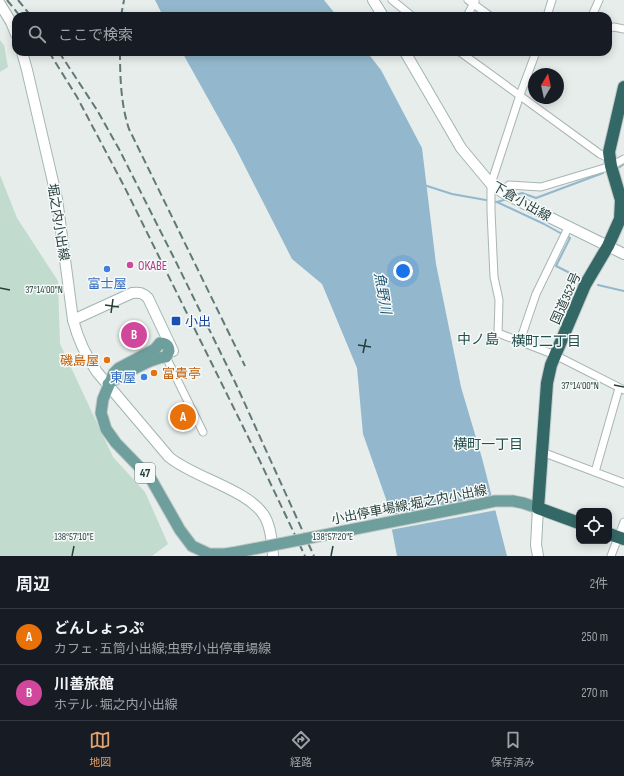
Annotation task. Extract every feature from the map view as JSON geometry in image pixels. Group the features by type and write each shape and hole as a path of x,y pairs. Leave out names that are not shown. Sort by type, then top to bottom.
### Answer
{"highway":[{"name":"国道352号","path":"538,508 547,383 555,355 585,285 608,246 623,214 623,200 610,162 616,120 624,87"},
{"path":"538,508 576,522"}],"main road":[{"path":"374,0 382,12"},
{"path":"0,4 12,24"},
{"name":"堀之内小出線","path":"23,56 57,199 73,320 77,336 87,358 97,372 169,457 206,479 245,497 258,508 265,517 274,556"},
{"name":"下倉小出線","path":"407,56 461,148 491,184 566,232 608,246 624,254"},
{"path":"73,320 132,293 139,292 148,298 174,349 172,355 166,357"},
{"name":"47","path":"108,384 116,370 155,349 160,343 164,343 169,347 166,357"},
{"name":"小出停車場線;堀之内小出線","path":"108,384 103,399 101,413 106,428 116,443 151,479 180,530 192,546 209,555 225,555 481,504 513,501 538,508"},
{"path":"538,508 536,544 538,556"}],"street":[{"path":"392,0 407,12"},
{"path":"548,12 552,0"},
{"path":"594,12 599,0"},
{"path":"468,12 472,1 485,12"},
{"path":"612,27 614,26 624,29"},
{"path":"466,56 610,162"},
{"path":"535,56 491,184 494,277 499,300 498,333 555,355 621,389 595,472"},
{"path":"502,192 509,185 540,188 610,162 624,159"},
{"path":"520,341 536,294 566,232"},
{"path":"166,357 203,432"},
{"path":"542,452 624,483"},
{"path":"611,556 624,522"}],"green space":[{"path":"0,40 4,45 8,67 0,72"},
{"path":"0,175 17,218 58,281 60,344 113,457 145,492 168,544 152,556 0,556"}],"water":[{"path":"155,0 324,0 334,12 161,12"},
{"name":"魚野川","path":"184,56 370,56 381,70 422,148 436,264 461,387 482,458 507,556 397,556 386,499 363,434 357,368 322,284 292,259 235,147"}],"pier":[{"path":"494,495 497,510 390,530 387,516"}],"waterway":[{"path":"617,169 624,164"},
{"path":"516,195 522,193 536,198 603,173"},
{"path":"424,185 452,194 497,202 562,234"},
{"path":"497,202 507,199"},
{"path":"566,236 570,238 556,266 578,277"},
{"path":"598,285 624,291"}],"railway":[{"path":"7,0 17,12"},
{"path":"18,0 28,12"},
{"path":"122,12 124,0"},
{"path":"51,56 77,97 125,188 257,455 305,556"},
{"path":"62,56 97,110 119,149 235,382 314,556"},
{"path":"120,56 124,110 129,129 245,366"}],"place":[{"name":"OKABE","path":"130,265"},
{"name":"富士屋","path":"107,269"},
{"name":"小出","path":"176,321"},
{"name":"川善旅館","path":"134,335"},
{"name":"磯島屋","path":"107,360"},
{"name":"富貴亭","path":"154,373"},
{"name":"東屋","path":"144,377"},
{"name":"どんしょっぷ","path":"183,417"}],"district":[{"name":"中ノ島","path":"478,339"},
{"name":"横町二丁目","path":"546,341"},
{"name":"横町一丁目","path":"488,444"}]}
